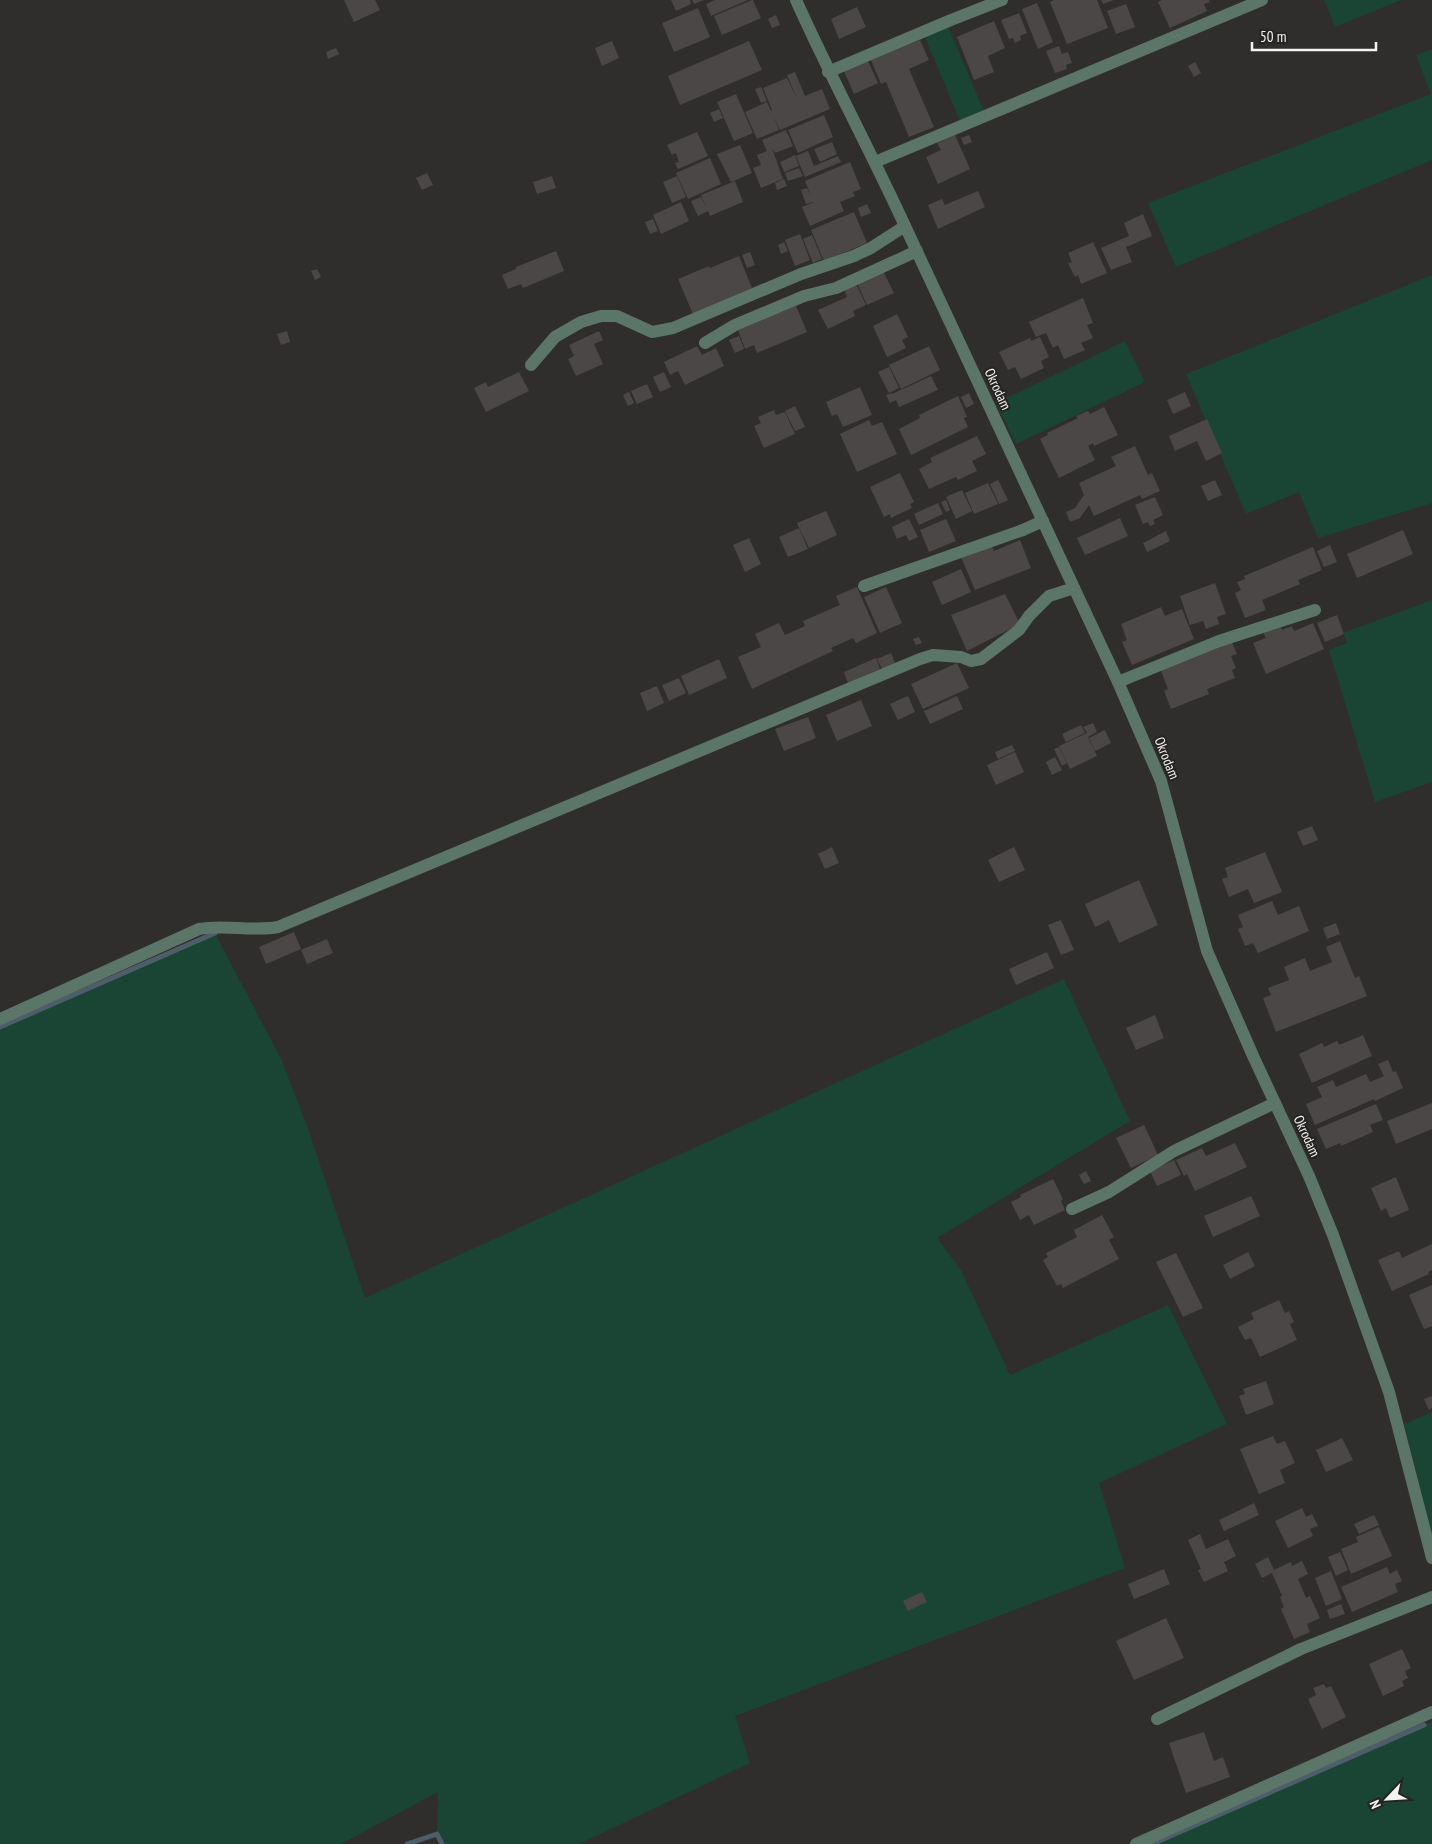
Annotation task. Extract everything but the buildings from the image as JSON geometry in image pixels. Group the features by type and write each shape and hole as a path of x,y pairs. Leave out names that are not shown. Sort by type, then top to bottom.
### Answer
{"street":[{"name":"Okrodam","path":"796,0 828,72 875,162 917,250 1118,682 1161,781 1207,951 1309,1176 1333,1235 1389,1392 1432,1558"},
{"path":"828,72 1002,0"},
{"path":"875,162 1262,0"},
{"path":"531,365 555,338 582,322 601,316 617,316 652,332 673,328 801,274 854,256 871,248 905,226"},
{"path":"705,343 735,325 804,296 836,288 917,250"},
{"path":"864,586 1024,530 1043,521"},
{"path":"0,1019 199,929 211,927 265,930 278,928 933,654 961,657 972,661 980,659 1019,630 1029,616 1049,596 1074,588"},
{"path":"1118,682 1219,642 1315,610"},
{"path":"1072,1209 1109,1192 1174,1151 1275,1103"},
{"path":"1157,1719 1301,1649 1432,1597"},
{"path":"1136,1844 1432,1712"}],"green space":[{"path":"1324,0 1401,0 1335,27"},
{"path":"948,27 984,111 960,121 925,37"},
{"path":"1432,49 1432,160 1176,267 1148,203 1431,94 1416,55"},
{"path":"1432,275 1432,503 1318,538 1299,492 1246,514 1186,374"},
{"path":"1125,341 1145,382 1016,444 996,403"},
{"path":"1432,600 1432,782 1375,802 1329,650 1347,643 1343,633"},
{"path":"215,933 281,1059 305,1120 365,1298 1064,979 1130,1121 937,1238 961,1270 1010,1375 1168,1305 1227,1424 1099,1483 1125,1568 735,1716 750,1763 579,1844 442,1844 437,1834 438,1792 341,1844 0,1844 0,1027"},
{"path":"1432,1412 1432,1535 1404,1424"},
{"path":"1432,1722 1432,1844 1152,1844 1424,1725"}],"waterway":[{"path":"0,1027 215,933"},
{"path":"1152,1844 1424,1725"},
{"path":"407,1844 437,1834 442,1844"}]}
